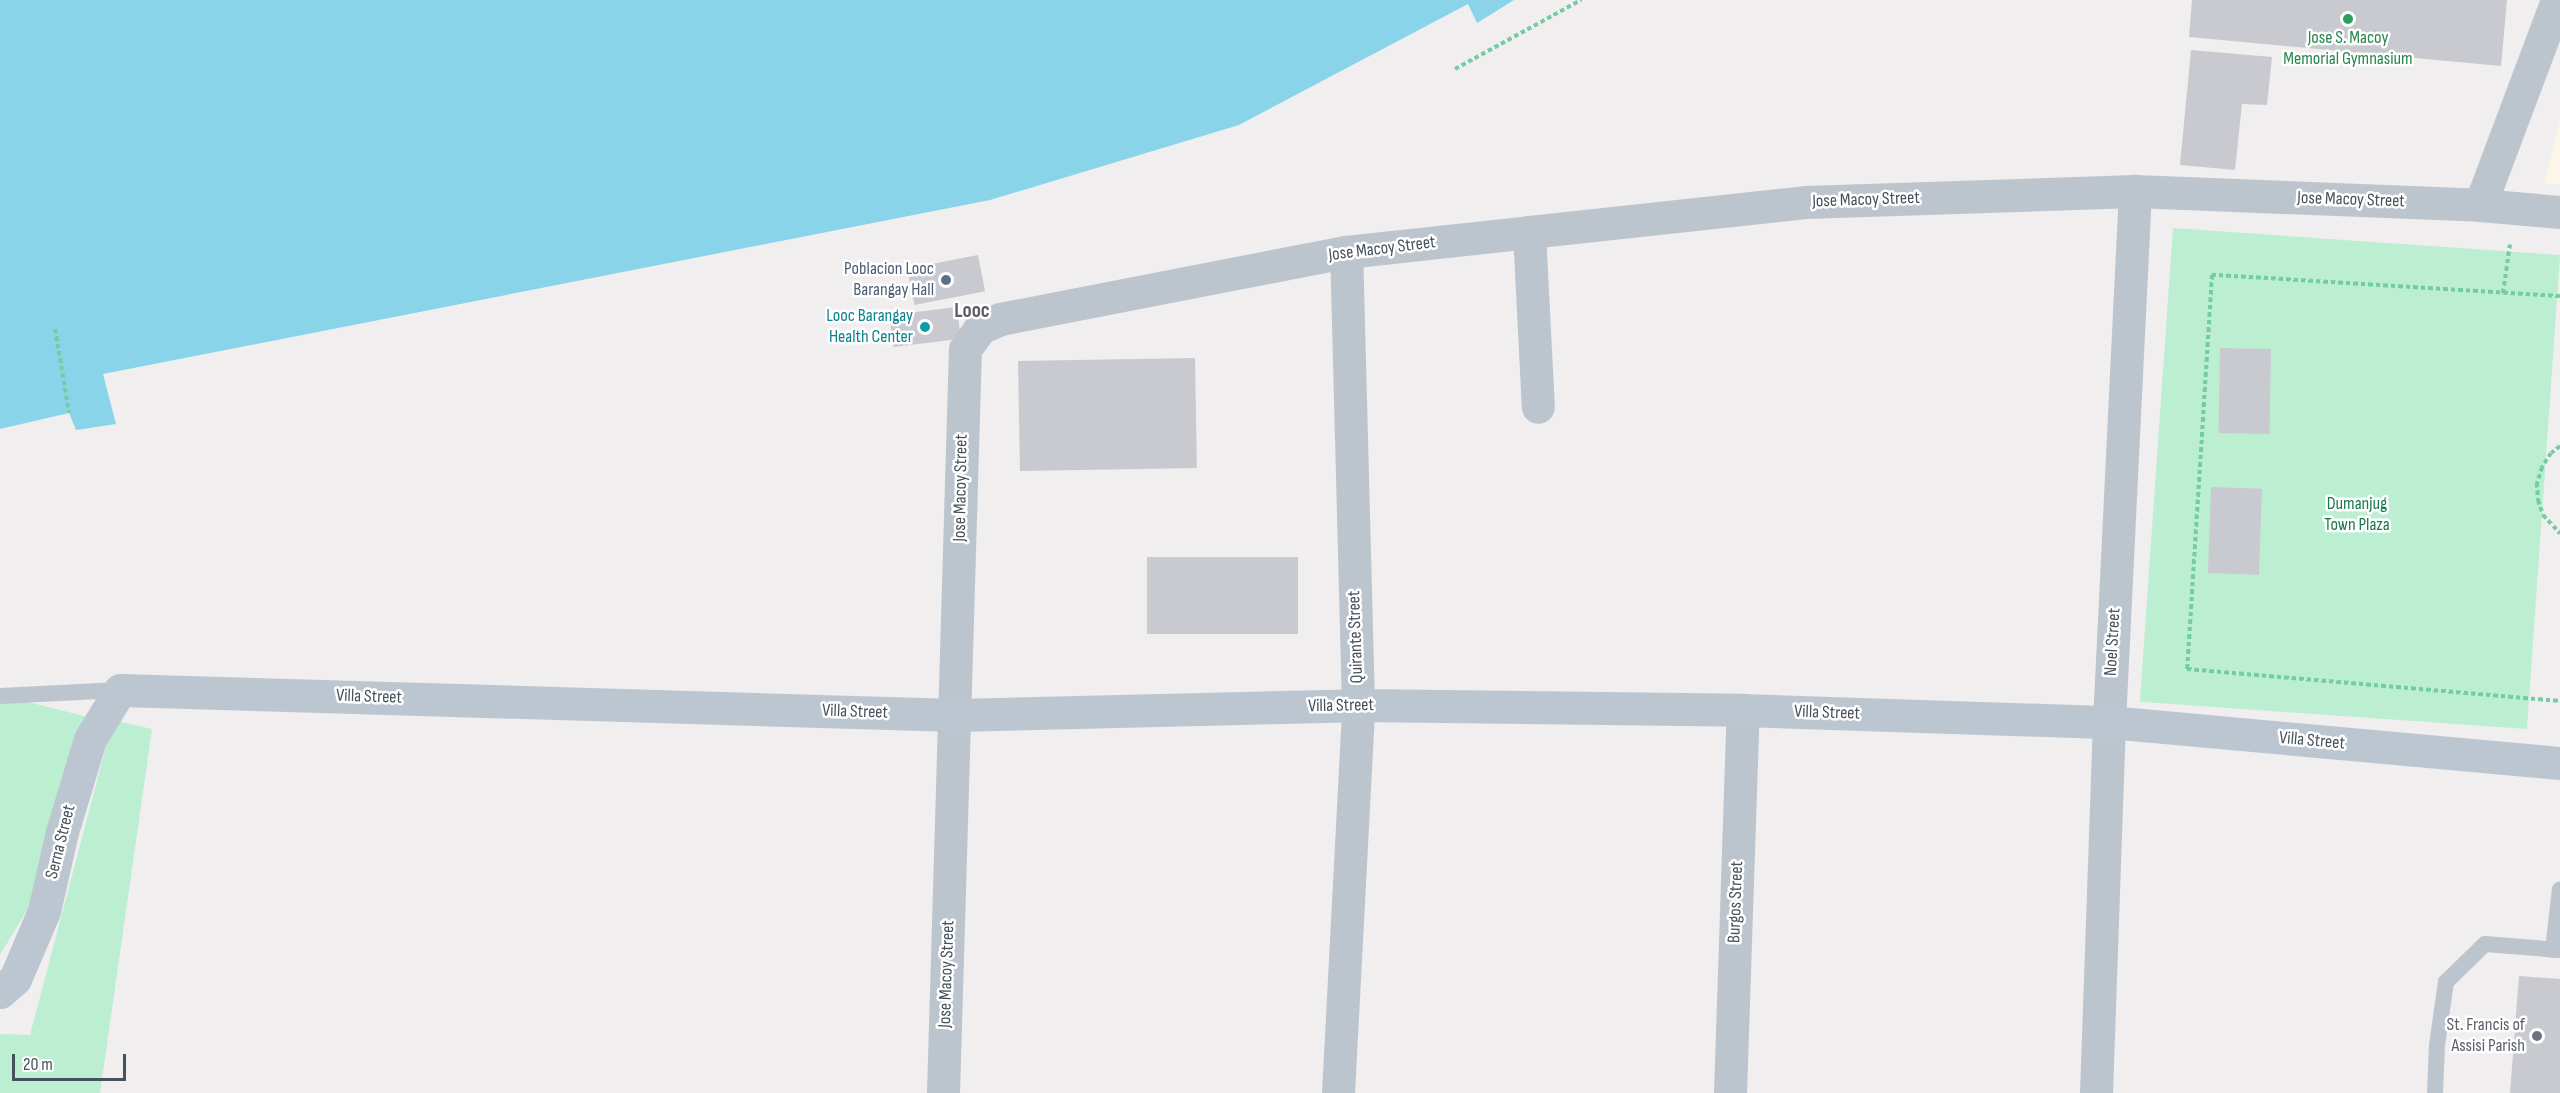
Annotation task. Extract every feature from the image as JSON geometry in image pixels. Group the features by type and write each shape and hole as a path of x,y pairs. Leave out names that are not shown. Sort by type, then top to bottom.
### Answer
{"street":[{"path":"2480,205 2557,0"},
{"name":"Jose Macoy Street","path":"944,1093 965,349 980,328 1000,319 1346,252 1805,202 2135,191 2480,205 2560,212"},
{"name":"Noel Street","path":"2096,1093 2109,722 2135,191"},
{"path":"1529,232 1538,407"},
{"name":"Quirante Street","path":"1338,1093 1358,705 1346,252"},
{"name":"Villa Street","path":"120,690 956,715 1358,705 1743,710 2109,722 2560,764"},
{"name":"Serna Street","path":"0,992 15,980 44,912 63,832 90,739 120,690"},
{"name":"Burgos Street","path":"1730,1093 1743,710"}],"lane":[{"path":"0,696 120,690"},
{"path":"2435,1093 2437,1045 2446,982 2486,944 2557,950 2560,889"}],"path":[{"path":"1455,69 1581,0"},
{"path":"2503,293 2510,244"},
{"path":"2560,296 2212,275 2187,669 2560,700"},
{"path":"55,328 69,413"},
{"path":"2560,446 2551,453 2542,467 2537,483 2538,500 2543,515 2560,533"}],"shaded area":[{"path":"2560,120 2560,185 2544,183"}],"green space":[{"name":"Dumanjug Town Plaza","path":"2173,228 2560,255 2527,729 2140,702"},
{"path":"0,695 88,717 35,897 0,955"},
{"path":"113,720 152,729 100,1093 0,1093 0,1034 30,1035"}],"water":[{"path":"0,0 1514,0 1477,23 1468,4 1239,125 990,200 103,374 116,424 76,430 69,413 0,429"}],"building":[{"name":"Jose S. Macoy Memorial Gymnasium","path":"2192,0 2507,0 2501,66 2189,37"},
{"path":"2191,50 2272,57 2267,105 2242,104 2235,170 2180,165"},
{"name":"Poblacion Looc Barangay Hall","path":"978,255 985,291 914,305 907,269"},
{"name":"Looc Barangay Health Center","path":"957,307 961,339 893,347 890,315"},
{"path":"2220,348 2271,349 2270,434 2219,433"},
{"path":"1195,358 1197,468 1020,471 1018,361"},
{"path":"2211,487 2262,489 2259,575 2208,573"},
{"path":"1147,557 1298,557 1298,634 1147,634"},
{"name":"St. Francis of Assisi Parish","path":"2519,976 2560,979 2560,1093 2510,1093"}],"place":[{"name":"Jose S. Macoy Memorial Gymnasium","path":"2348,19"},
{"name":"Poblacion Looc Barangay Hall","path":"946,280"},
{"name":"Looc Barangay Health Center","path":"925,327"},
{"name":"St. Francis of Assisi Parish","path":"2537,1036"}],"district":[{"name":"Looc","path":"972,311"}]}
